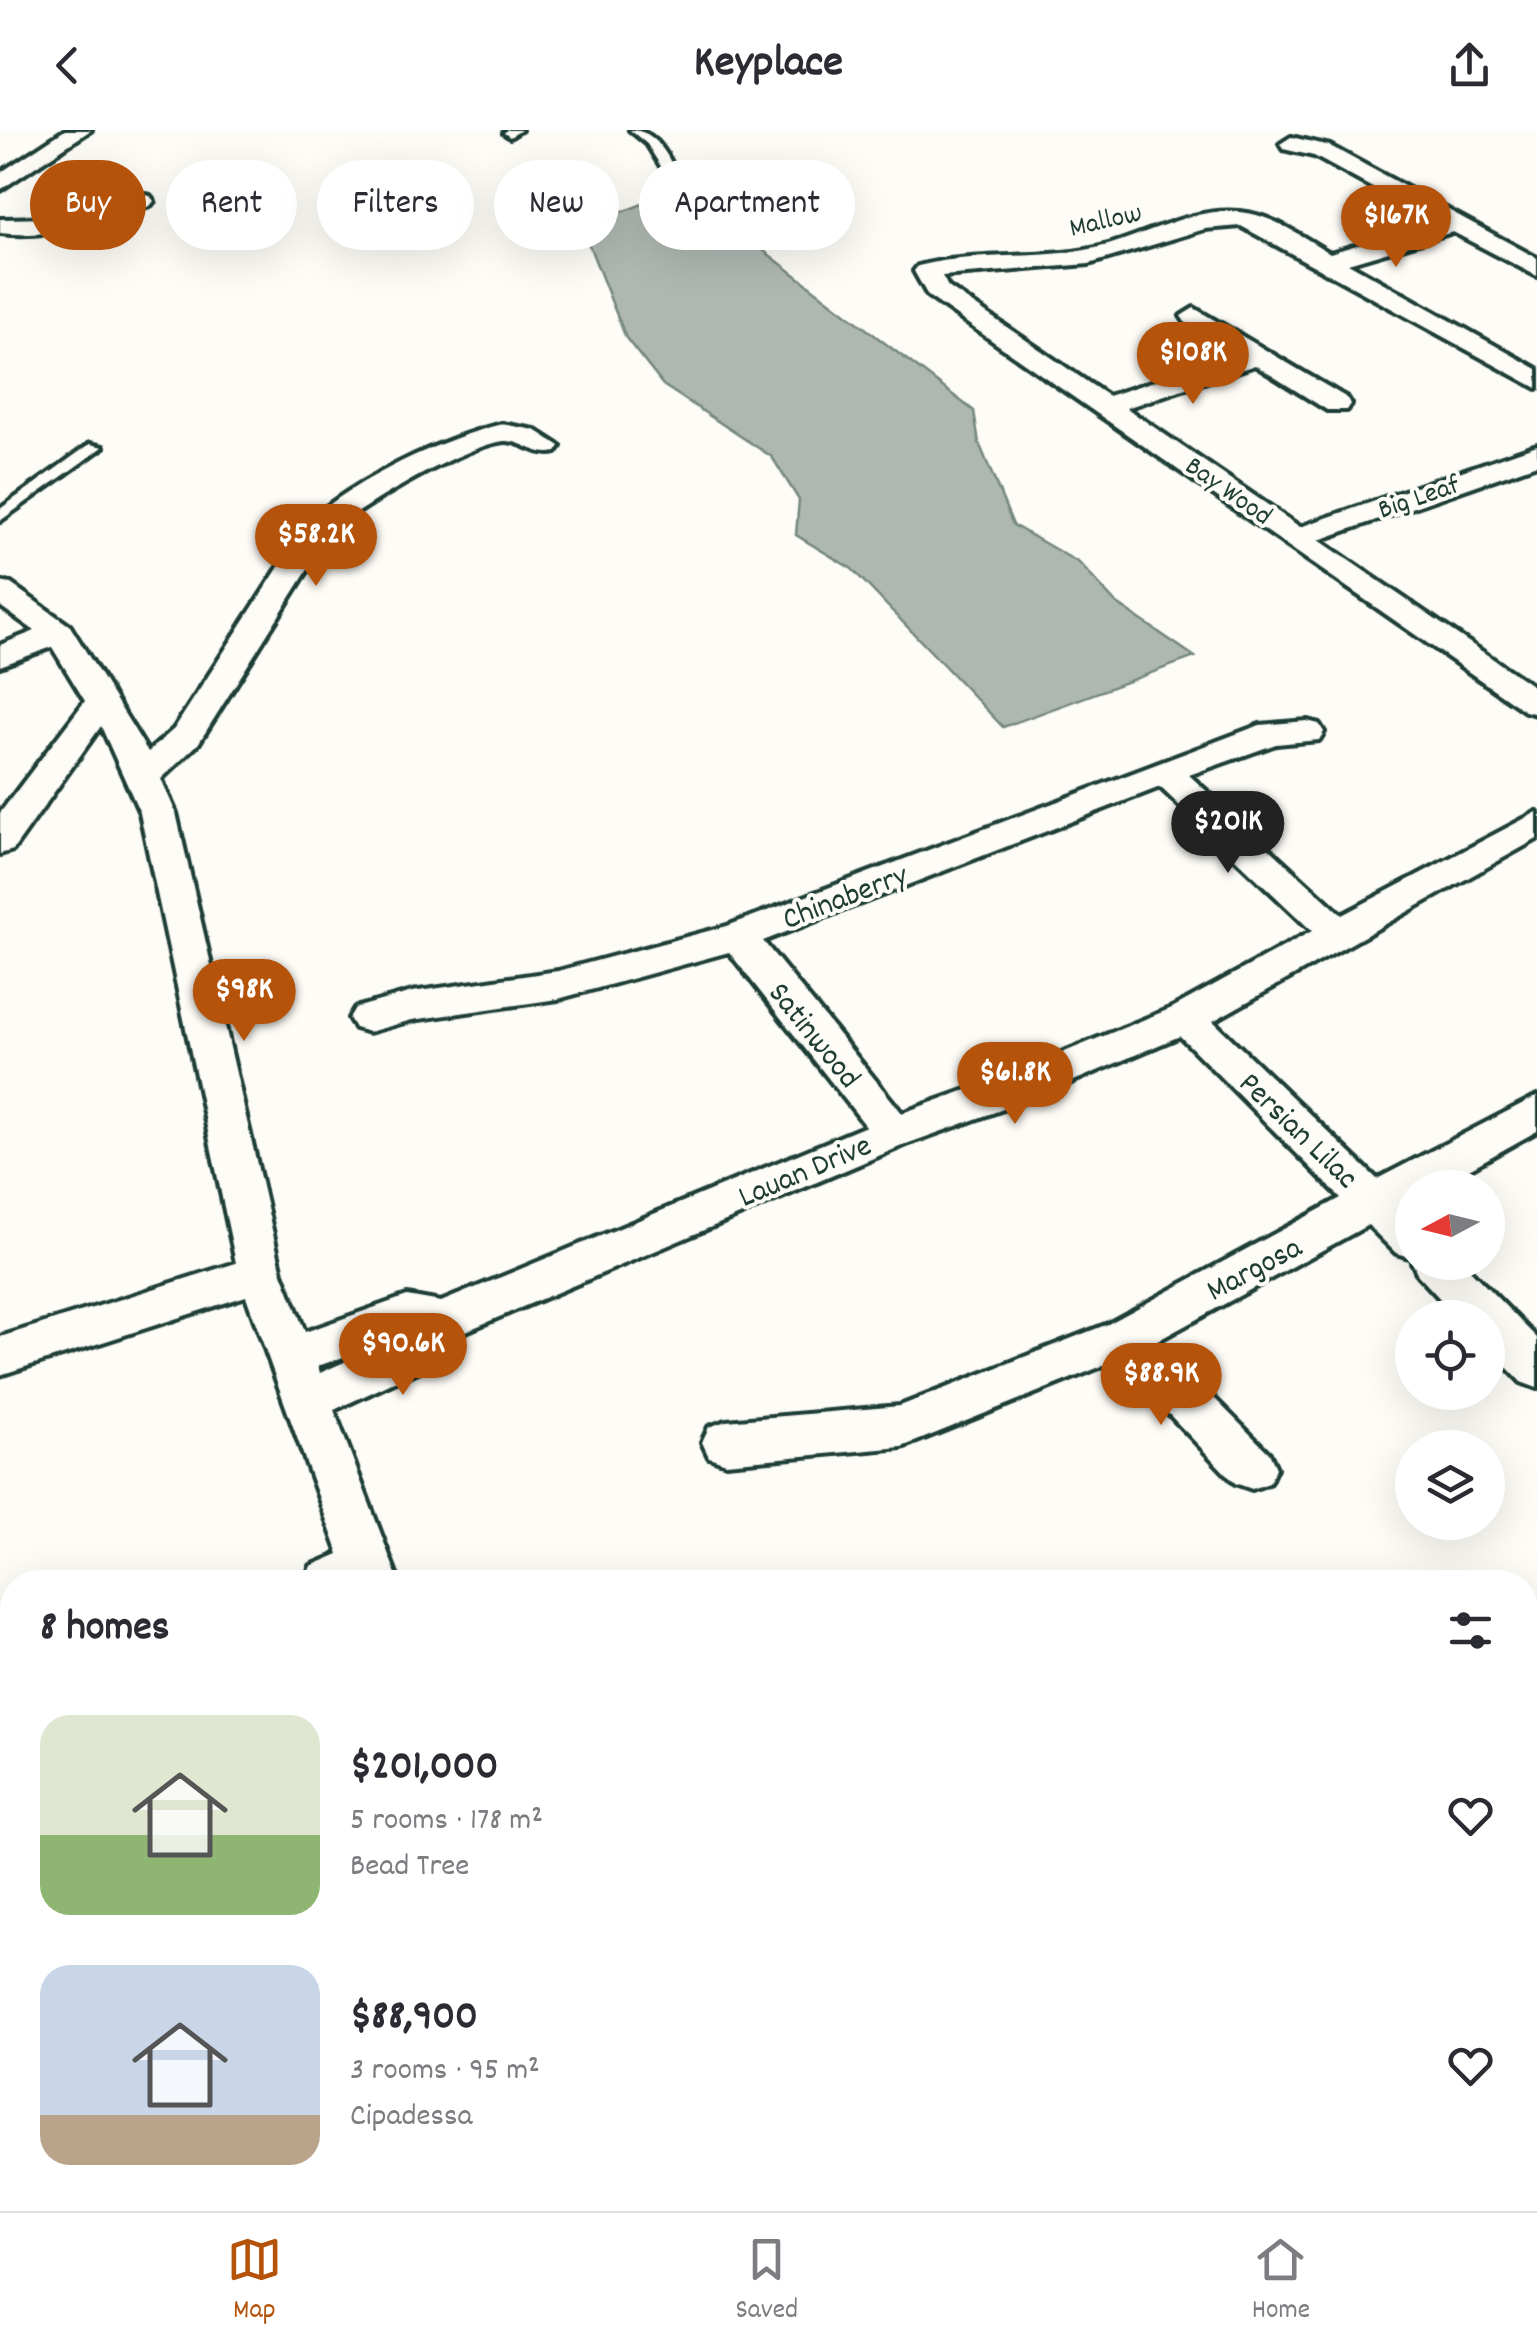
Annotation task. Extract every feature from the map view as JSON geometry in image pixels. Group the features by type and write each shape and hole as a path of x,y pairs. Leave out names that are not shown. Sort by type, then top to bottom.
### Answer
{"street":[{"path":"0,183 80,130"},
{"path":"1291,144 1322,152 1537,268"},
{"path":"1214,194 1235,216 1259,223 1537,380"},
{"name":"Mallow","path":"926,271 958,265 1093,256 1235,216"},
{"path":"1325,262 1455,224"},
{"path":"0,226 30,229"},
{"name":"Bay Wood","path":"926,271 937,291 1108,405 1537,704"},
{"path":"1194,316 1337,404"},
{"path":"1108,405 1260,355"},
{"path":"143,776 186,736 319,528 334,514 500,433 531,438 546,446"},
{"name":"Big Leaf","path":"1299,537 1537,454"},
{"path":"0,591 59,633 124,738 158,813 260,1272 354,1570"},
{"path":"0,656 59,633"},
{"path":"0,842 21,808 101,704"},
{"name":"Chinaberry","path":"368,1018 412,1006 558,986 738,936 1165,772 1272,734 1307,732"},
{"path":"1165,772 1336,932"},
{"name":"Lauan Drive","path":"304,1402 421,1348 443,1321 894,1132 1018,1088 1186,1018 1537,824"},
{"name":"Satinwood","path":"738,936 894,1132"},
{"name":"Persian Lilac","path":"1186,1018 1395,1224"},
{"name":"Margosa","path":"726,1442 902,1426 1124,1337 1537,1112"},
{"path":"0,1356 260,1272"},
{"path":"1451,1280 1470,1300"},
{"name":"Lauan Drive","path":"290,1358 407,1316 443,1321"},
{"path":"1505,1336 1537,1368"},
{"path":"1124,1337 1252,1468"}],"lane":[{"path":"636,130 652,142 663,160"},
{"path":"0,516 95,448"}],"shaded area":[{"path":"639,205 639,250 763,250 974,411 979,443 1013,525 1079,563 1116,603 1195,657 1003,727 852,569 796,535 799,500 772,457 663,385 626,338 591,250 619,250 619,213"}]}
